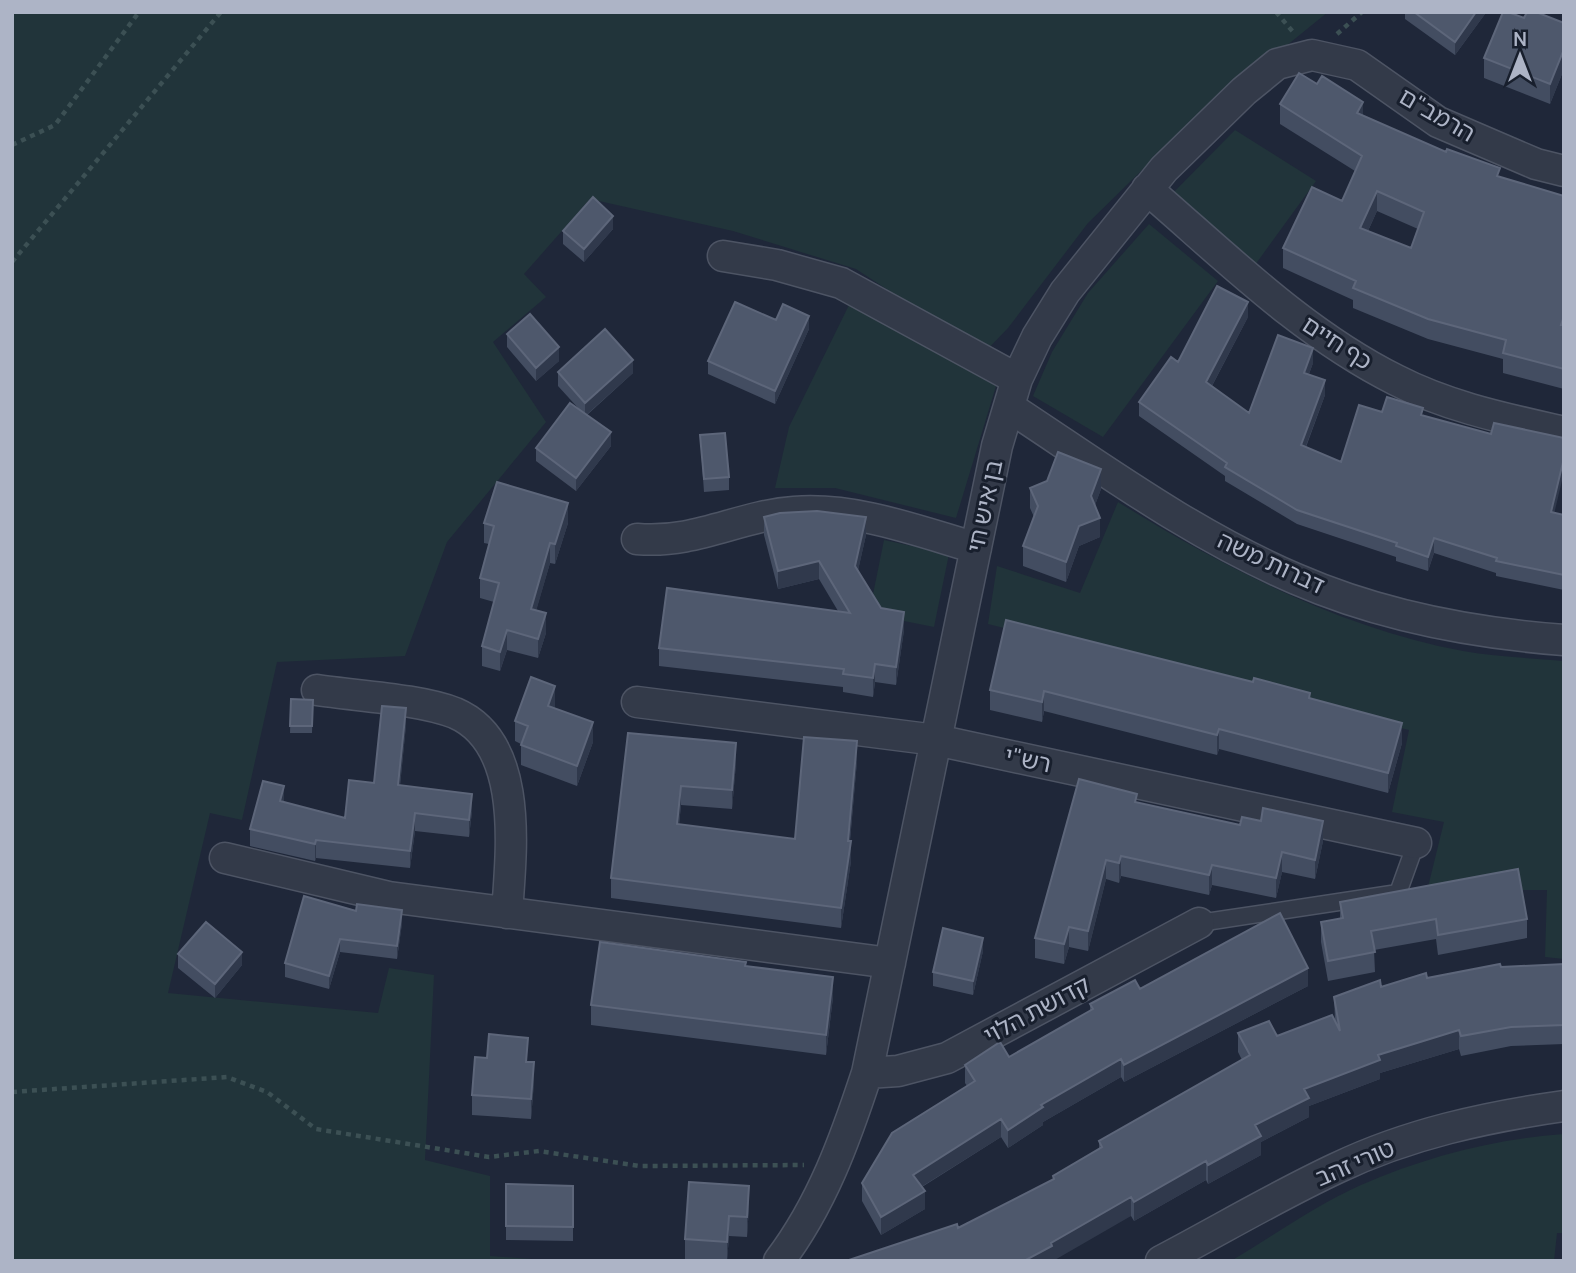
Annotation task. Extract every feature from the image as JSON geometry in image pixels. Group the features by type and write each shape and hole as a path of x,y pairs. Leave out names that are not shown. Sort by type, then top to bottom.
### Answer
{"street":[{"name":"הרמב\"ם","path":"1312,55 1357,65 1438,121 1536,164 1564,171"},
{"name":"בן איש חי","path":"867,1073 997,446 1013,393 1037,337 1065,292 1147,189 1244,91 1277,64 1312,55"},
{"name":"כף חיים","path":"1147,189 1294,315 1346,352 1397,381 1463,407 1564,432"},
{"name":"דברות משה","path":"723,256 777,265 841,283 1013,393 1167,510 1227,545 1296,579 1426,622 1503,635 1564,640"},
{"path":"637,539 683,539 790,512 821,510 874,520 976,548"},
{"path":"317,690 455,713 481,730 499,760 507,789 512,841 507,913"},
{"name":"רש\"י","path":"637,702 936,740 1416,843"},
{"path":"225,859 389,897 890,963"},
{"name":"קדושת הלוי","path":"867,1073 898,1072 947,1058 1199,923"},
{"path":"779,1261 798,1236 835,1164 867,1073"},
{"name":"טורי זהב","path":"1161,1261 1337,1167 1391,1146 1449,1128 1564,1106"}],"lane":[{"path":"1199,923 1398,893 1416,843"}],"path":[{"path":"12,145 55,125 139,12"},
{"path":"12,262 221,12"},
{"path":"12,1092 227,1077 267,1092 316,1129 489,1157 539,1151 640,1167 835,1164"}],"shaded area":[{"path":"12,12 1328,12 1186,127 1088,223 1008,328 984,353 856,269 733,231 590,199 524,274 546,297 493,342 546,422 447,542 405,656 277,662 242,820 210,813 168,993 378,1013 389,968 434,975 425,1160 490,1176 490,1256 560,1261 12,1261"},
{"path":"1235,130 1316,181 1255,265 1173,193"},
{"path":"1149,224 1218,281 1103,437 1033,396 1052,352 1088,293"},
{"path":"849,305 879,317 996,386 956,518 835,488 775,488 789,427"},
{"path":"1118,502 1241,572 1327,611 1417,641 1463,651 1564,661 1564,959 1545,957 1547,890 1461,890 1426,895 1444,822 1392,812 1409,730 988,624 997,566 1080,593"},
{"path":"884,540 949,554 934,627 869,614"},
{"path":"1564,1134 1564,1233 1557,1233 1554,1261 1231,1261 1328,1202 1385,1175 1486,1145"}],"building":[{"path":"1414,12 1476,12 1455,42"},
{"path":"1503,12 1524,18 1527,12 1536,12 1564,23 1564,49 1550,84 1484,58"},
{"path":"1299,73 1317,84 1322,76 1363,102 1357,113 1446,152 1447,149 1500,168 1497,176 1564,196 1564,316 1561,325 1564,325 1564,369 1503,353 1506,340 1428,319 1353,288 1356,281 1283,248 1312,187 1342,201 1362,156 1280,104","holes":["1377,191 1424,212 1411,248 1360,228"]},
{"path":"593,197 613,216 584,249 563,231"},
{"path":"1217,286 1248,302 1206,382 1249,413 1278,335 1313,348 1304,373 1325,380 1301,445 1341,462 1359,405 1382,412 1387,397 1423,408 1421,415 1491,434 1494,423 1564,438 1564,458 1551,512 1564,515 1564,575 1496,561 1497,558 1434,538 1428,557 1396,546 1397,543 1297,510 1225,467 1227,463 1139,402 1171,357 1178,362"},
{"path":"735,302 776,320 783,304 809,316 775,391 708,361"},
{"path":"530,314 559,347 536,368 507,334"},
{"path":"605,329 633,360 585,403 558,372"},
{"path":"570,403 611,432 576,478 536,448"},
{"path":"725,433 729,477 704,479 700,435"},
{"path":"1058,452 1101,469 1091,496 1100,518 1079,526 1066,562 1023,546 1038,506 1030,488 1047,481"},
{"path":"497,482 568,503 555,544 550,543 531,609 546,613 538,639 507,630 500,652 482,646 499,583 480,578 494,526 484,523"},
{"path":"817,511 866,517 855,566 881,608 904,612 896,667 875,664 873,678 843,674 844,669 659,648 667,588 850,613 819,561 778,571 764,517 780,513"},
{"path":"1006,620 1253,682 1254,678 1310,693 1309,698 1402,723 1388,773 1219,729 1217,735 1044,691 1042,702 990,690"},
{"path":"531,677 555,686 548,706 593,722 577,766 521,745 528,726 515,721"},
{"path":"291,699 313,700 312,726 290,726"},
{"path":"382,706 406,708 398,785 472,794 469,820 415,813 410,851 316,840 315,844 250,829 263,781 284,786 280,801 345,818 349,780 374,783"},
{"path":"628,733 736,743 732,790 681,786 677,824 795,839 804,737 857,741 848,841 851,841 841,908 611,878"},
{"path":"1079,779 1137,794 1135,802 1240,825 1242,817 1261,821 1263,808 1323,821 1315,860 1282,852 1276,878 1212,865 1209,875 1121,856 1119,863 1106,860 1088,931 1069,927 1064,944 1035,938"},
{"path":"1518,869 1527,919 1438,935 1436,919 1371,931 1375,952 1328,961 1321,922 1343,918 1340,902"},
{"path":"304,896 356,911 357,904 402,910 397,946 340,939 329,976 285,963"},
{"path":"1280,913 1308,968 1124,1065 1121,1059 1041,1105 1043,1107 1008,1130 1001,1119 913,1175 925,1191 881,1217 862,1183 892,1133 975,1081 965,1065 1000,1042 1009,1057 1093,1009 1090,1004 1135,980 1140,989"},
{"path":"206,922 242,952 215,984 178,954"},
{"path":"943,928 983,938 973,981 933,972"},
{"path":"600,942 746,962 745,966 833,977 826,1035 591,1005"},
{"path":"1500,964 1501,967 1564,964 1564,1025 1511,1027 1461,1036 1459,1030 1378,1055 1380,1060 1304,1089 1309,1098 1255,1125 1261,1136 1208,1165 1206,1161 1134,1202 1131,1197 1024,1261 846,1261 957,1224 958,1228 1054,1179 1053,1176 1102,1147 1099,1141 1250,1055 1238,1033 1269,1021 1277,1036 1332,1015 1340,1031 1334,997 1380,980 1381,987 1426,973 1427,978"},
{"path":"489,1034 528,1038 526,1062 534,1062 531,1099 472,1095 475,1057 487,1058"},
{"path":"689,1182 749,1186 747,1217 729,1216 727,1242 685,1239"},
{"path":"506,1184 573,1186 573,1227 506,1226"}]}
